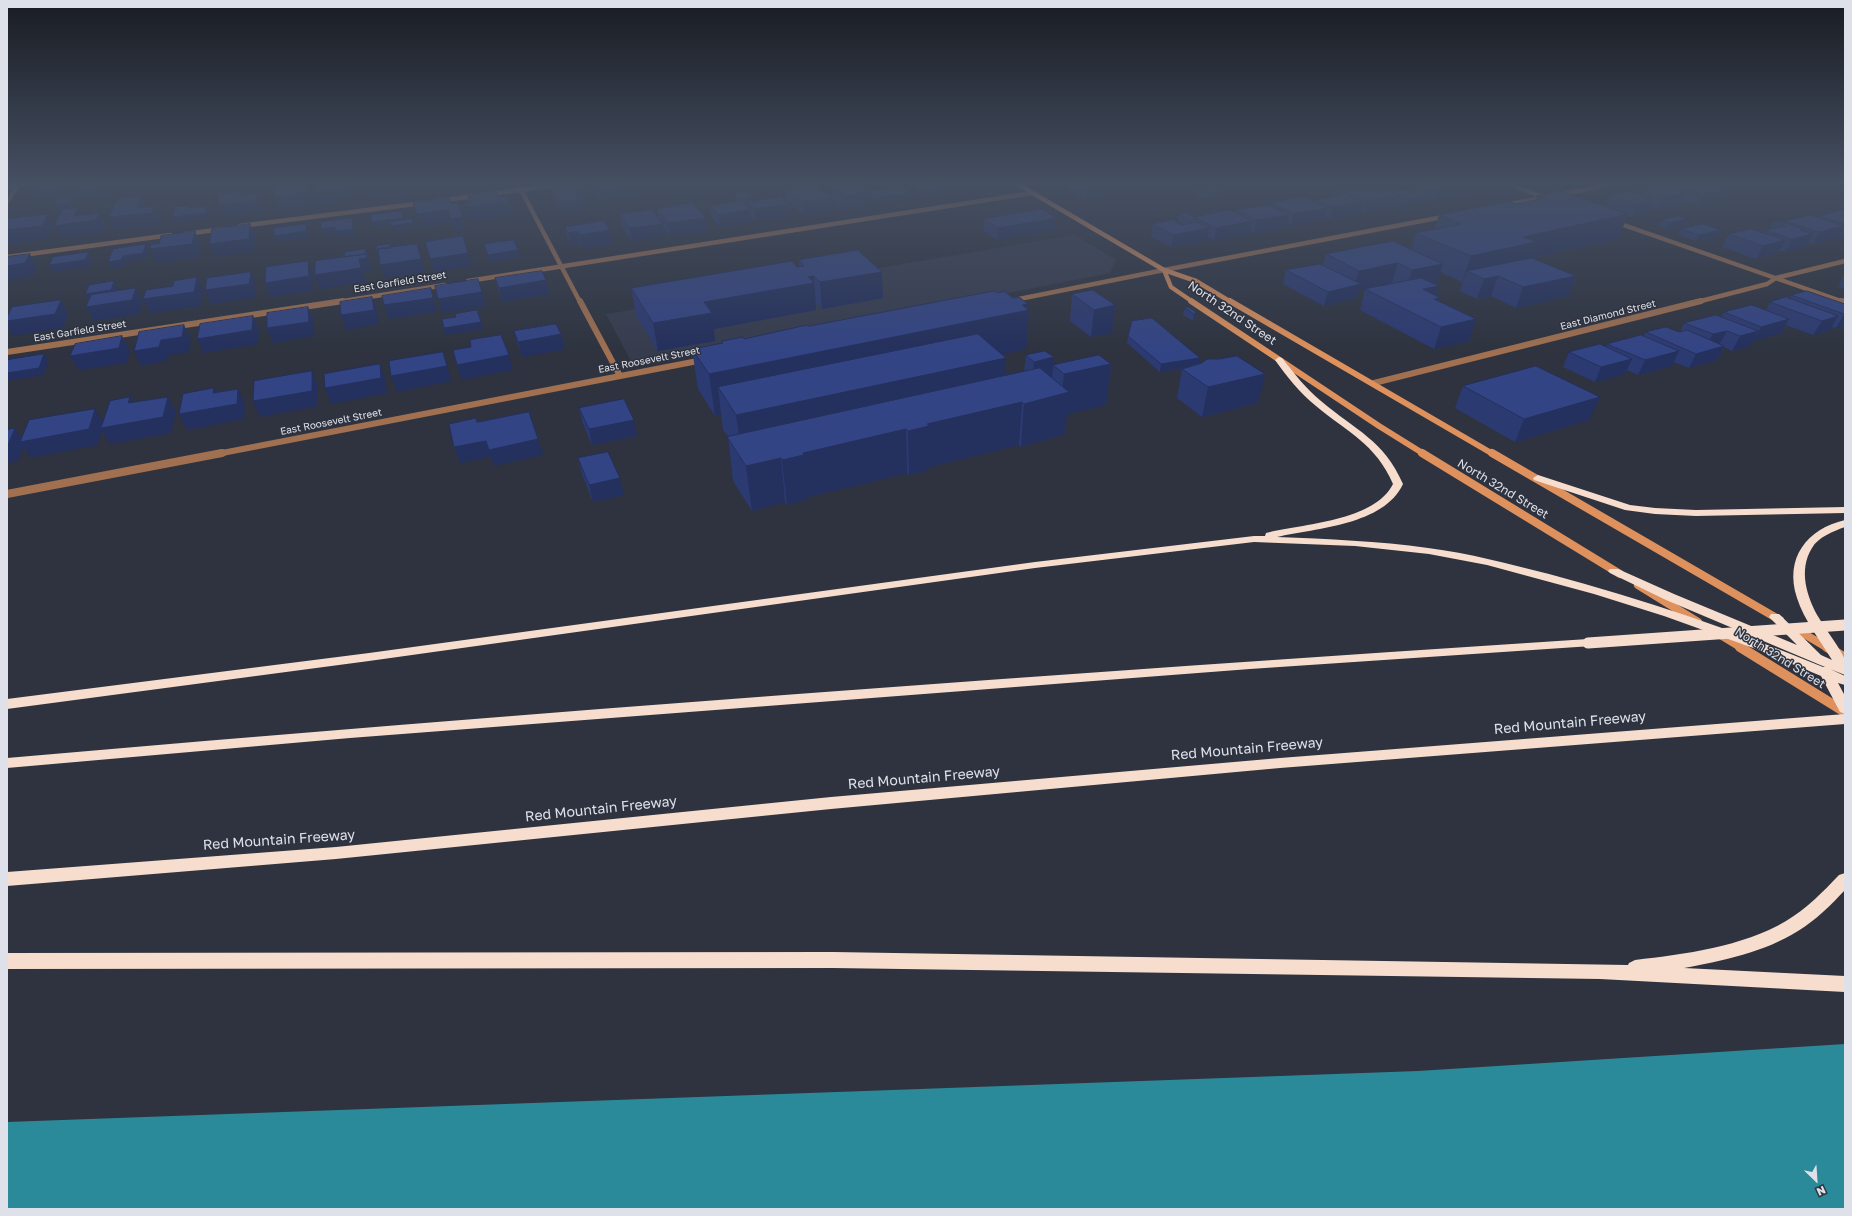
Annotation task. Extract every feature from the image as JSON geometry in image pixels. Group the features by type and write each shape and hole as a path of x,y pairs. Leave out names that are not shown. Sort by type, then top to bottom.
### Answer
{"highway":[{"path":"7,704 369,657 1035,565 1254,539 1361,515 1379,506 1391,496 1398,484 1394,470 1380,450 1307,393 1279,360"},
{"path":"1538,478 1629,508 1655,511 1696,513 1845,510"},
{"path":"1845,523 1825,531 1807,546 1800,565 1799,581 1803,598 1812,617 1831,650 1845,670"},
{"path":"1254,539 1355,543 1429,551 1488,562 1598,591 1823,666 1845,670"},
{"path":"1614,571 1823,666"},
{"path":"1775,617 1823,666 1845,708"},
{"path":"7,763 342,734 1170,671 1845,625"},
{"name":"Red Mountain Freeway","path":"7,879 336,853 831,803 1288,763 1845,719"},
{"path":"1600,971 1676,963 1736,948 1784,930 1822,904 1845,880"},
{"path":"7,962 833,960 1600,971 1845,984"}],"main road":[{"name":"North 32nd Street","path":"1110,239 1164,270 1196,281 1538,478 1831,650"},
{"name":"North 32nd Street","path":"1164,270 1171,287 1403,442 1845,712"}],"street":[{"path":"7,257 145,239"},
{"path":"546,239 620,376"},
{"path":"466,281 741,239"},
{"path":"1003,302 1330,239"},
{"path":"1664,239 1845,302"},
{"name":"East Diamond Street","path":"1374,383 1767,284 1776,278 1845,261"},
{"name":"East Garfield Street","path":"7,352 450,284"},
{"name":"East Roosevelt Street","path":"7,494 710,359"}],"shaded area":[{"path":"1053,239 1081,239 1116,260 1110,273 634,367 606,314"}],"water":[{"path":"1845,1044 1845,1209 7,1209 7,1122 1418,1071"}],"building":[{"path":"160,239 193,239 192,244 150,249 151,244 159,244"},
{"path":"210,239 249,239 249,239 209,244"},
{"path":"446,239 464,239 468,253 430,259 425,242"},
{"path":"1429,239 1528,239 1536,242 1471,256"},
{"path":"1742,239 1785,240 1763,246"},
{"path":"514,240 518,250 488,255 484,244"},
{"path":"1393,241 1443,264 1412,270 1398,263 1359,271 1326,254"},
{"path":"146,244 143,253 123,256 121,260 108,262 113,249"},
{"path":"390,244 391,248 378,249 377,253 376,246"},
{"path":"417,244 421,259 380,265 378,249"},
{"path":"365,249 366,254 345,257 344,252"},
{"path":"858,250 882,272 820,282 814,276 808,277 814,283 704,302 712,313 653,323 631,288 792,261 797,267 804,266 799,260"},
{"path":"89,252 85,260 49,265 53,257"},
{"path":"30,254 25,263 7,266 7,257"},
{"path":"367,254 367,258 359,259 361,268 315,275 315,261"},
{"path":"1532,258 1576,276 1523,287 1498,276 1484,279 1467,271"},
{"path":"308,261 309,276 265,283 266,267"},
{"path":"1320,264 1361,284 1328,292 1286,270"},
{"path":"542,271 546,280 499,288 495,278"},
{"path":"251,272 249,284 205,290 207,278"},
{"path":"197,277 194,292 143,299 146,290 173,286 174,281"},
{"path":"1421,278 1439,286 1423,289 1440,298 1434,299 1476,319 1441,327 1365,289"},
{"path":"478,279 482,292 438,299 435,286"},
{"path":"114,281 111,290 85,294 89,285"},
{"path":"136,288 132,300 86,307 91,295"},
{"path":"431,288 433,298 384,305 382,296"},
{"path":"1093,290 1115,305 1094,310 1072,294"},
{"path":"995,291 998,293 1004,291 1013,298 1019,297 1028,304 1022,305 1029,310 709,374 692,349 723,343 722,341 743,337 744,339 807,325"},
{"path":"1807,291 1845,304 1845,314 1791,295"},
{"path":"372,297 374,310 341,315 340,302"},
{"path":"1786,297 1838,316 1822,321 1770,302"},
{"path":"61,300 55,314 7,321 7,317 12,307"},
{"path":"1752,305 1789,319 1761,327 1724,312"},
{"path":"308,307 309,322 267,328 267,313"},
{"path":"1188,307 1196,312 1194,314 1185,308"},
{"path":"477,310 481,322 444,328 442,319 456,317 455,314"},
{"path":"1716,315 1758,331 1740,336 1727,331 1713,334 1684,323"},
{"path":"253,316 252,330 197,339 200,324"},
{"path":"1152,318 1200,358 1161,364 1128,336 1132,321"},
{"path":"556,324 561,334 518,342 514,331"},
{"path":"184,325 182,337 161,340 159,347 134,351 139,332"},
{"path":"1666,327 1679,332 1687,330 1724,346 1696,354 1646,332"},
{"path":"978,334 1006,358 736,415 718,387"},
{"path":"501,335 509,355 457,365 453,350 471,347 470,340"},
{"path":"1641,335 1679,351 1645,360 1607,344"},
{"path":"122,336 119,348 70,356 75,344"},
{"path":"1600,344 1632,359 1601,367 1569,352"},
{"path":"1045,351 1054,357 1034,362 1026,355"},
{"path":"443,352 447,366 391,376 389,361"},
{"path":"44,354 39,368 7,373 7,360"},
{"path":"1099,355 1111,364 1064,374 1053,365"},
{"path":"1237,356 1265,374 1208,387 1182,369 1202,363 1207,359"},
{"path":"380,364 381,378 325,388 324,374"},
{"path":"1536,366 1600,397 1524,419 1463,386"},
{"path":"1040,368 1069,392 1024,404 1022,402 927,424 929,426 908,431 906,429 803,453 804,455 782,460 781,458 746,466 727,437"},
{"path":"312,371 312,391 253,401 254,381"},
{"path":"214,388 213,393 238,389 237,404 179,414 183,394"},
{"path":"130,397 128,403 168,397 163,417 101,428 110,401"},
{"path":"624,399 634,420 589,429 579,408"},
{"path":"95,409 89,429 20,442 29,420"},
{"path":"529,412 538,439 489,450 486,441 454,447 449,424 476,418 477,422"},
{"path":"15,428 8,445 7,445 7,430"},
{"path":"608,452 620,478 589,485 578,458"}]}
